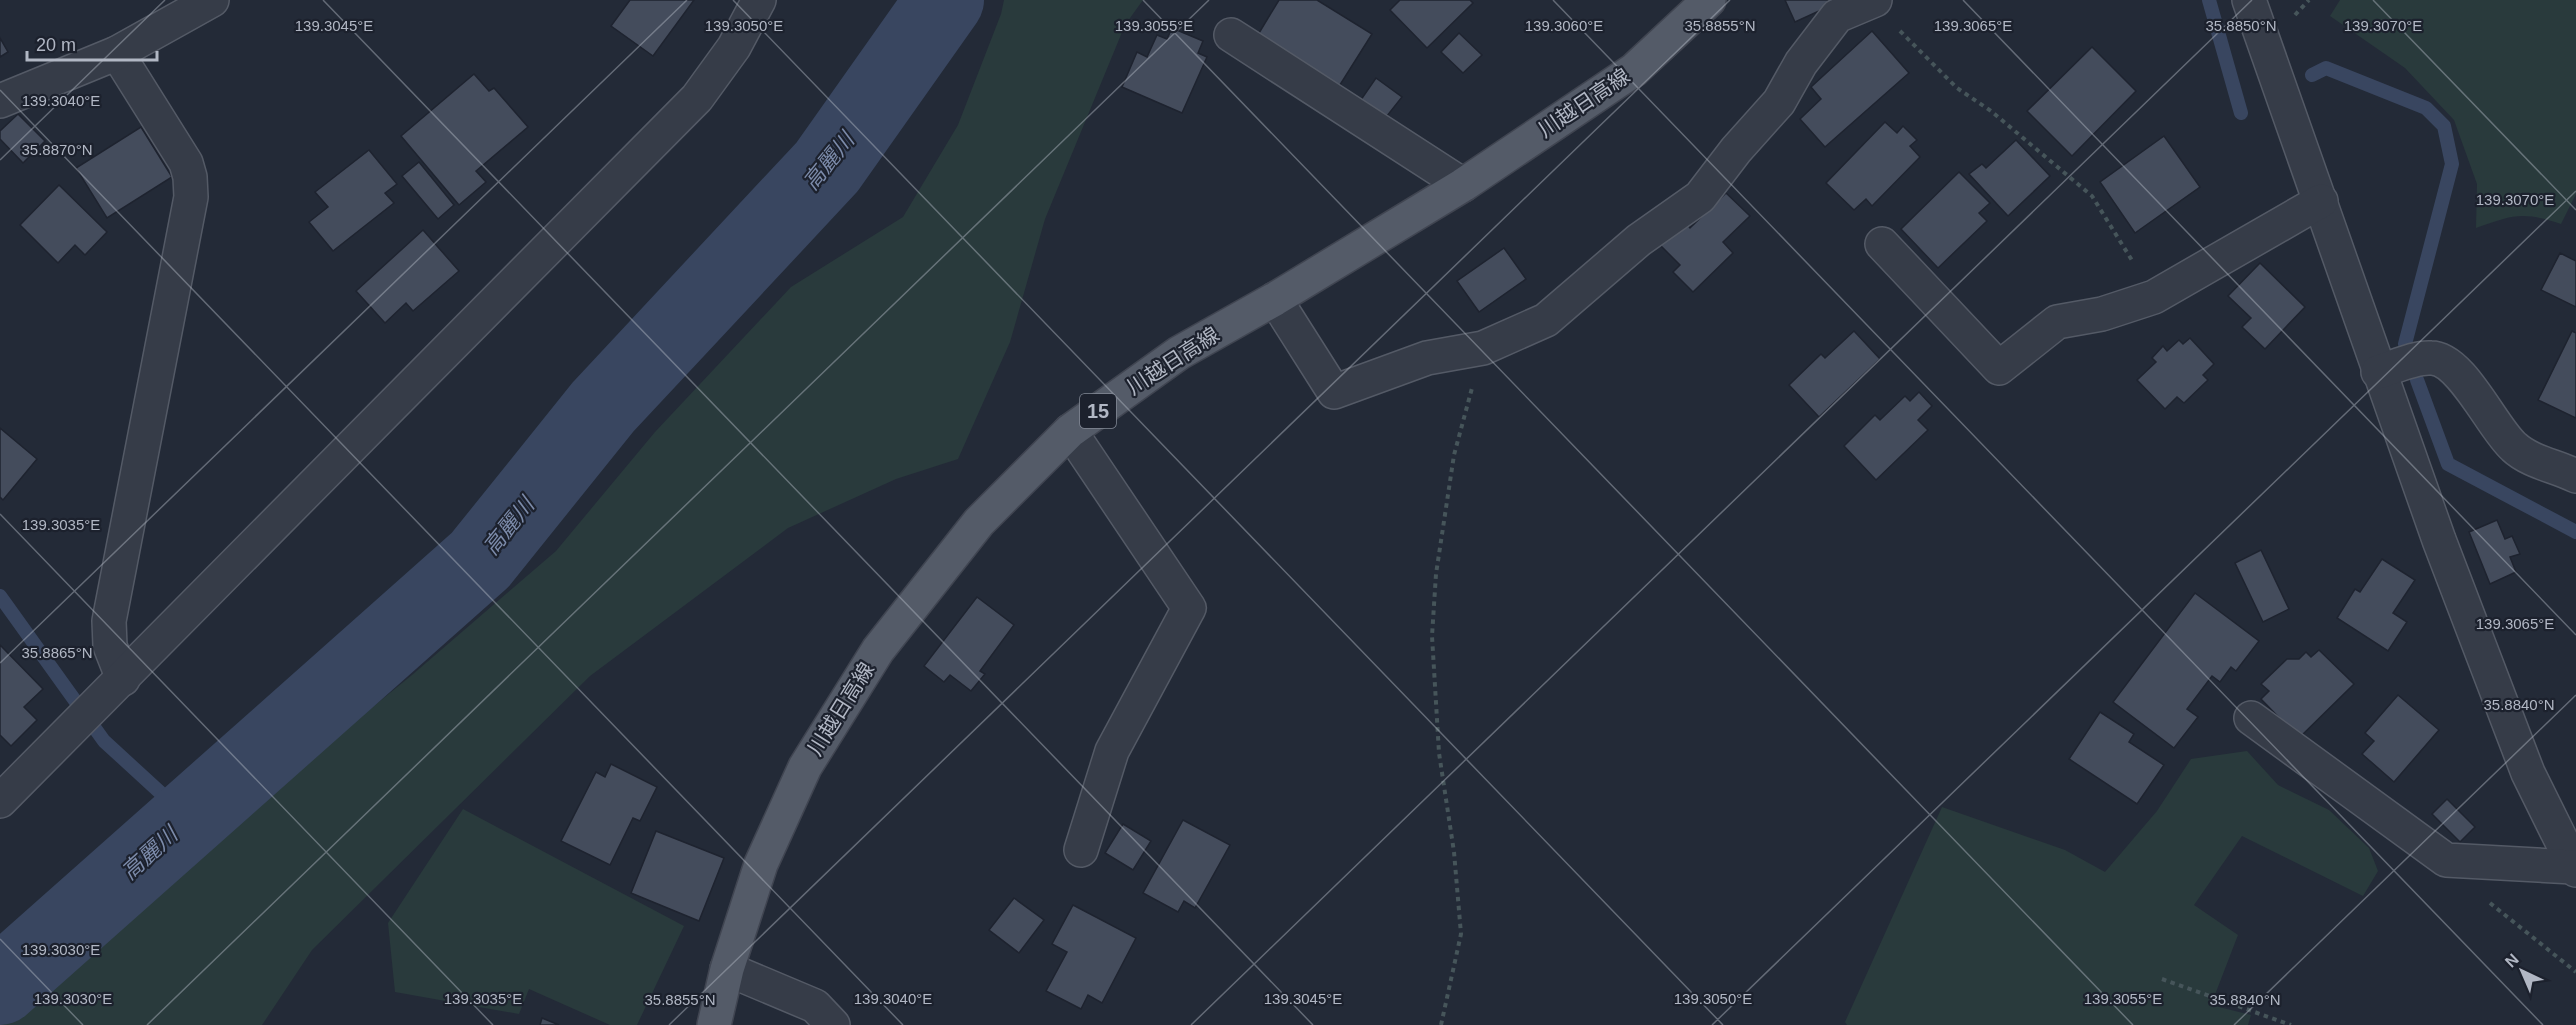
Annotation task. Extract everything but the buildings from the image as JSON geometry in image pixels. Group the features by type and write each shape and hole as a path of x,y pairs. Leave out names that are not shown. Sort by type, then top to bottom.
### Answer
{"main road":[{"name":"川越日高線","path":"714,1025 727,969 761,864 805,766 878,650 978,522 1070,431 1179,354 1275,299 1463,184 1634,70 1709,0"}],"street":[{"path":"0,100 117,53 212,0"},
{"path":"0,801 697,98 734,46 759,0"},
{"path":"2249,0 2439,540 2524,762 2575,869 2446,860 2251,717"},
{"path":"1275,299 1334,393 1427,358 1483,348 1546,320 1639,240 1700,197 1736,150 1779,102 1801,63 1837,16 1884,12"},
{"path":"1232,35 1463,184"},
{"path":"112,690 109,621 191,197 190,177 186,163 117,53"},
{"path":"1882,244 1999,368 2058,322 2102,314 2154,297 2321,201"},
{"path":"2378,372 2421,358 2435,358 2450,366 2484,403 2492,423 2513,447 2529,458 2550,464 2576,476"},
{"path":"1070,431 1189,608 1112,751 1081,850"},
{"path":"727,969 815,1006 833,1025"}],"path":[{"path":"1884,12 1957,88 1991,111 2092,196 2154,297"},
{"path":"1441,1025 1461,934 1454,852 1439,753 1433,625 1436,574 1454,455 1483,348"},
{"path":"2446,860 2468,885 2576,972"},
{"path":"2162,979 2292,1025"}],"shaded area":[{"path":"1004,0 1143,0 1125,25 1045,219 1010,342 958,459 896,479 788,528 590,676 312,950 262,1025 0,1025 0,1019 16,1003 213,837 412,675 556,551 655,432 791,287 903,217 958,125 1001,14"},
{"path":"2340,0 2576,0 2576,194 2561,224 2536,217 2518,216 2476,228 2477,184 2454,120 2405,68 2330,16"},
{"path":"2247,751 2278,785 2329,810 2369,848 2378,871 2363,896 2242,836 2194,905 2238,935 2211,1005 2251,1015 2248,1025 1847,1025 1845,1022 1942,807 2065,850 2105,872 2157,811 2191,759"},
{"path":"463,809 684,926 637,1025 610,1025 529,989 519,1014 395,992 388,923"}],"waterway":[{"name":"高麗川","path":"0,986 480,560 603,407 827,167 945,0"},
{"path":"2209,0 2241,113"},
{"path":"2312,75 2326,68 2426,108 2444,126 2452,164 2405,344"},
{"path":"2417,380 2448,464 2576,532"},
{"path":"0,596 104,741 188,818"},
{"name":"高麗川","path":"0,980 6,980"}]}
